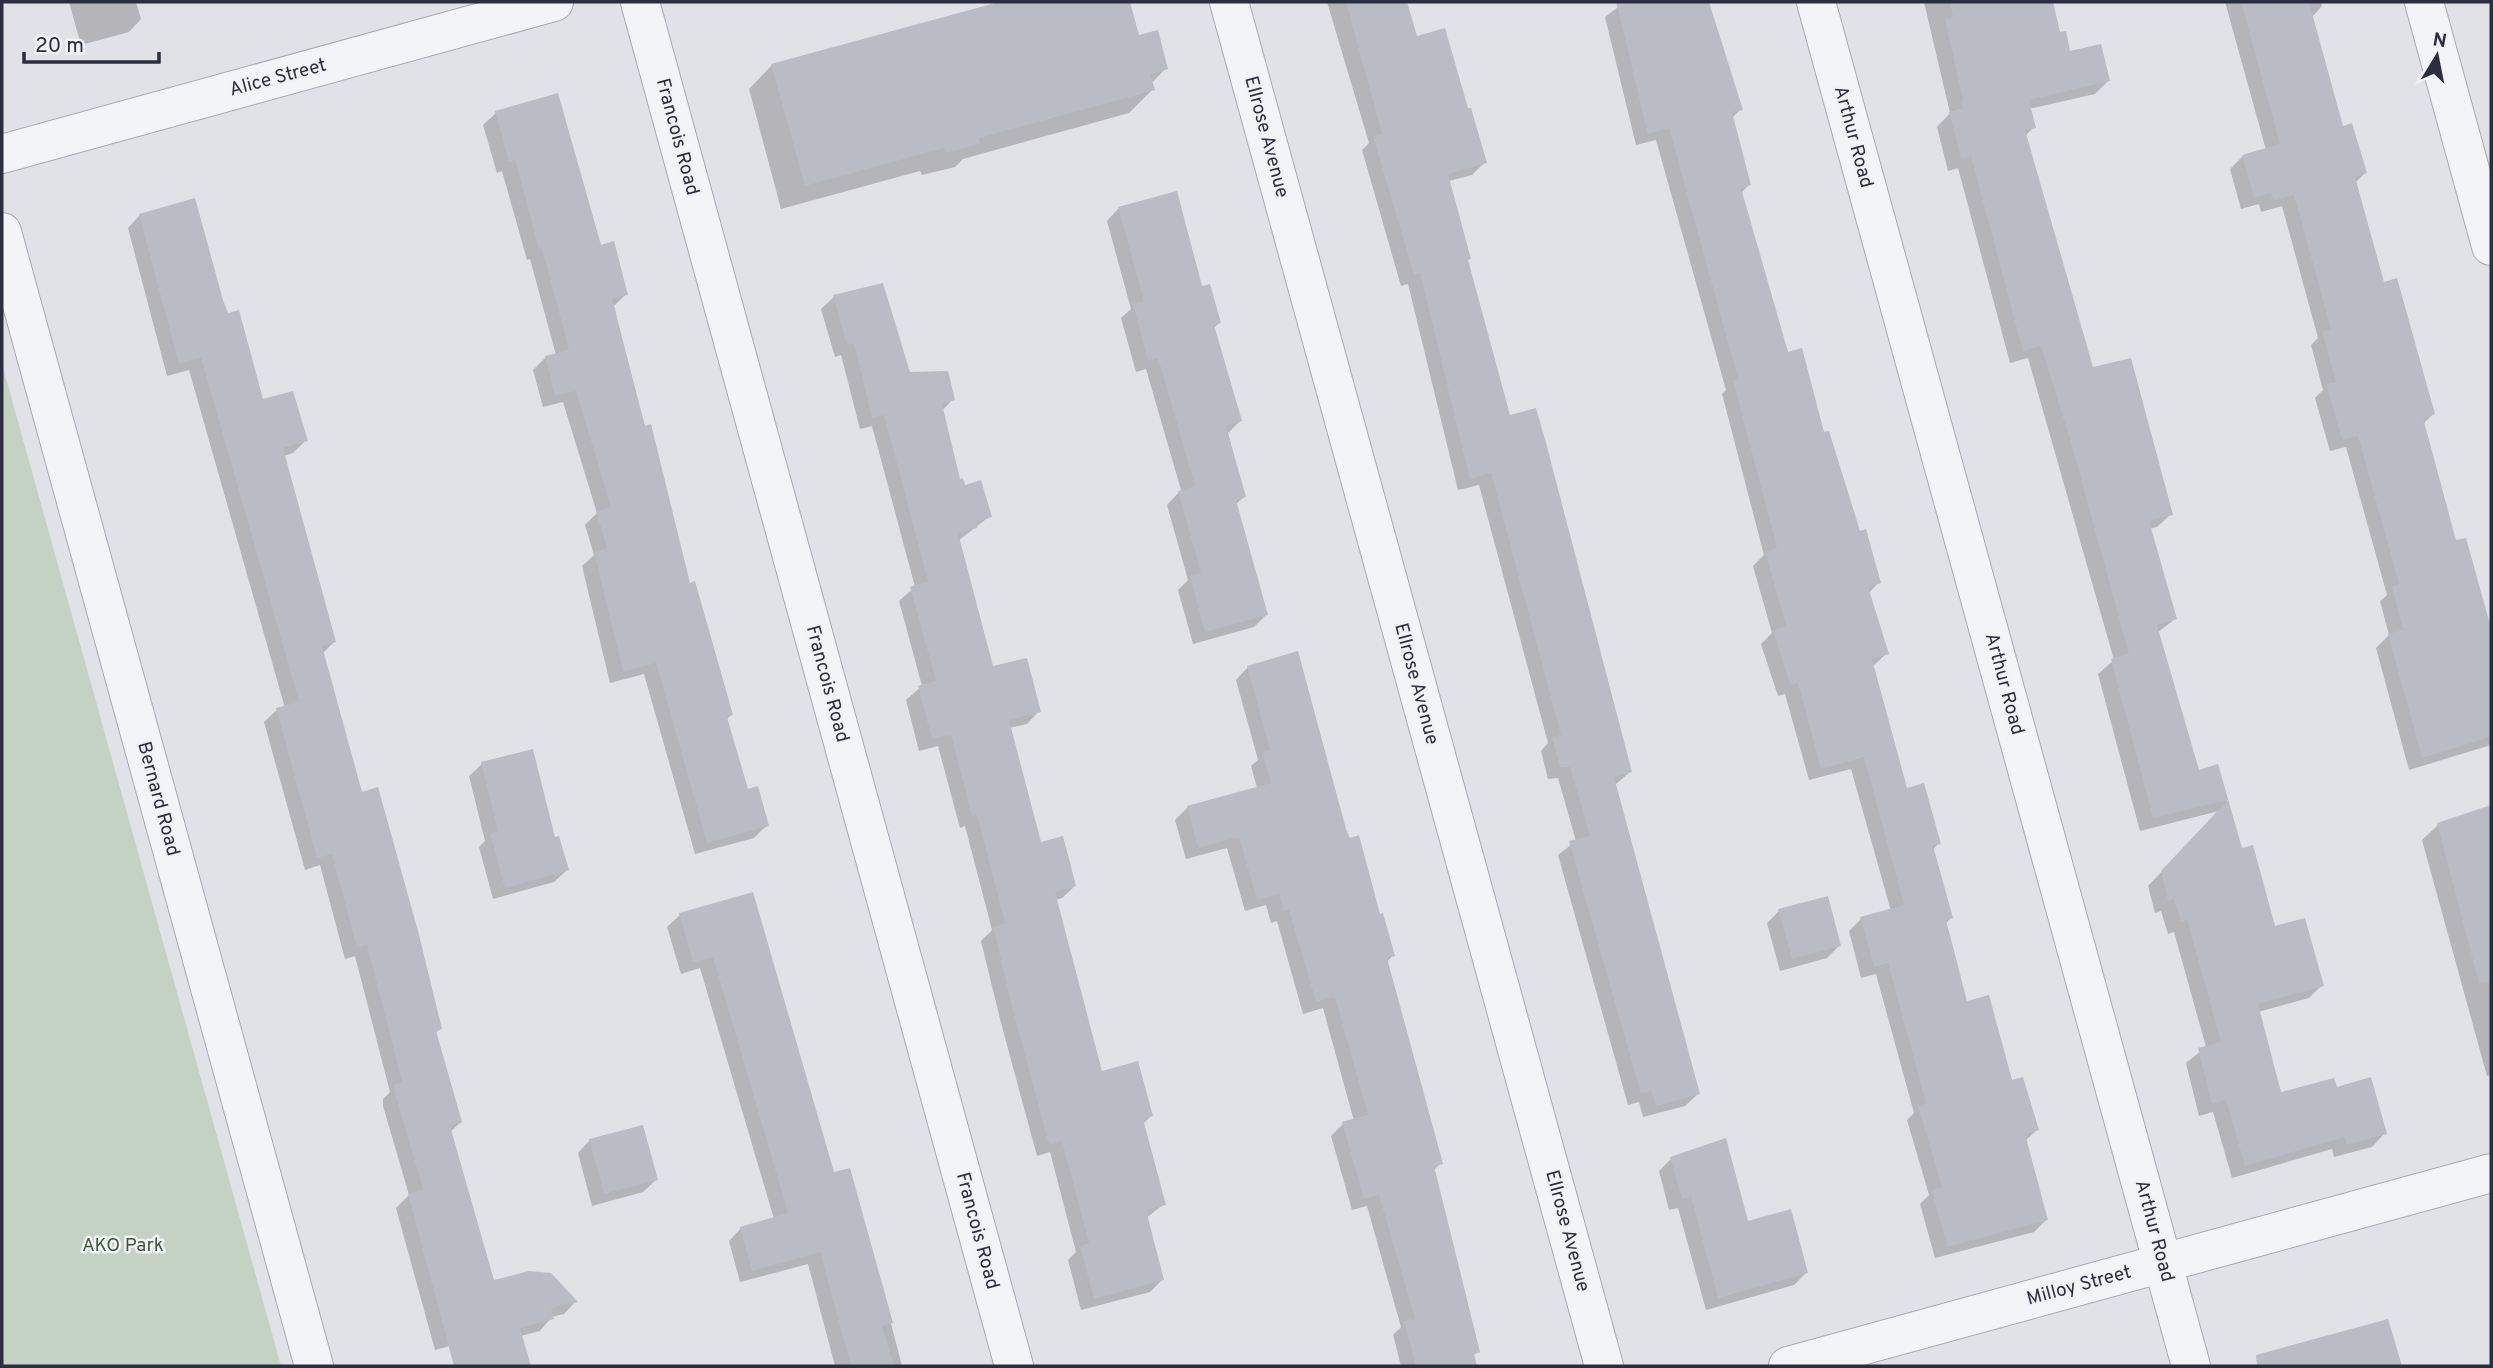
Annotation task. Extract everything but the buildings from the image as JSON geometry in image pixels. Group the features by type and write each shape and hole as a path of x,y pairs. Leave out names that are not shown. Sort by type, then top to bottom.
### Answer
{"street":[{"name":"Alice Street","path":"2,154 554,2"},
{"name":"Francois Road","path":"639,2 1014,1366"},
{"name":"Ellrose Avenue","path":"1229,2 1604,1366"},
{"name":"Arthur Road","path":"1816,2 2191,1366"},
{"path":"2424,2 2491,246"},
{"name":"Bernard Road","path":"2,232 314,1366"},
{"name":"Milloy Street","path":"1788,1366 2491,1173"}],"green space":[{"name":"AKO Park","path":"2,364 281,1366 2,1366"}]}
